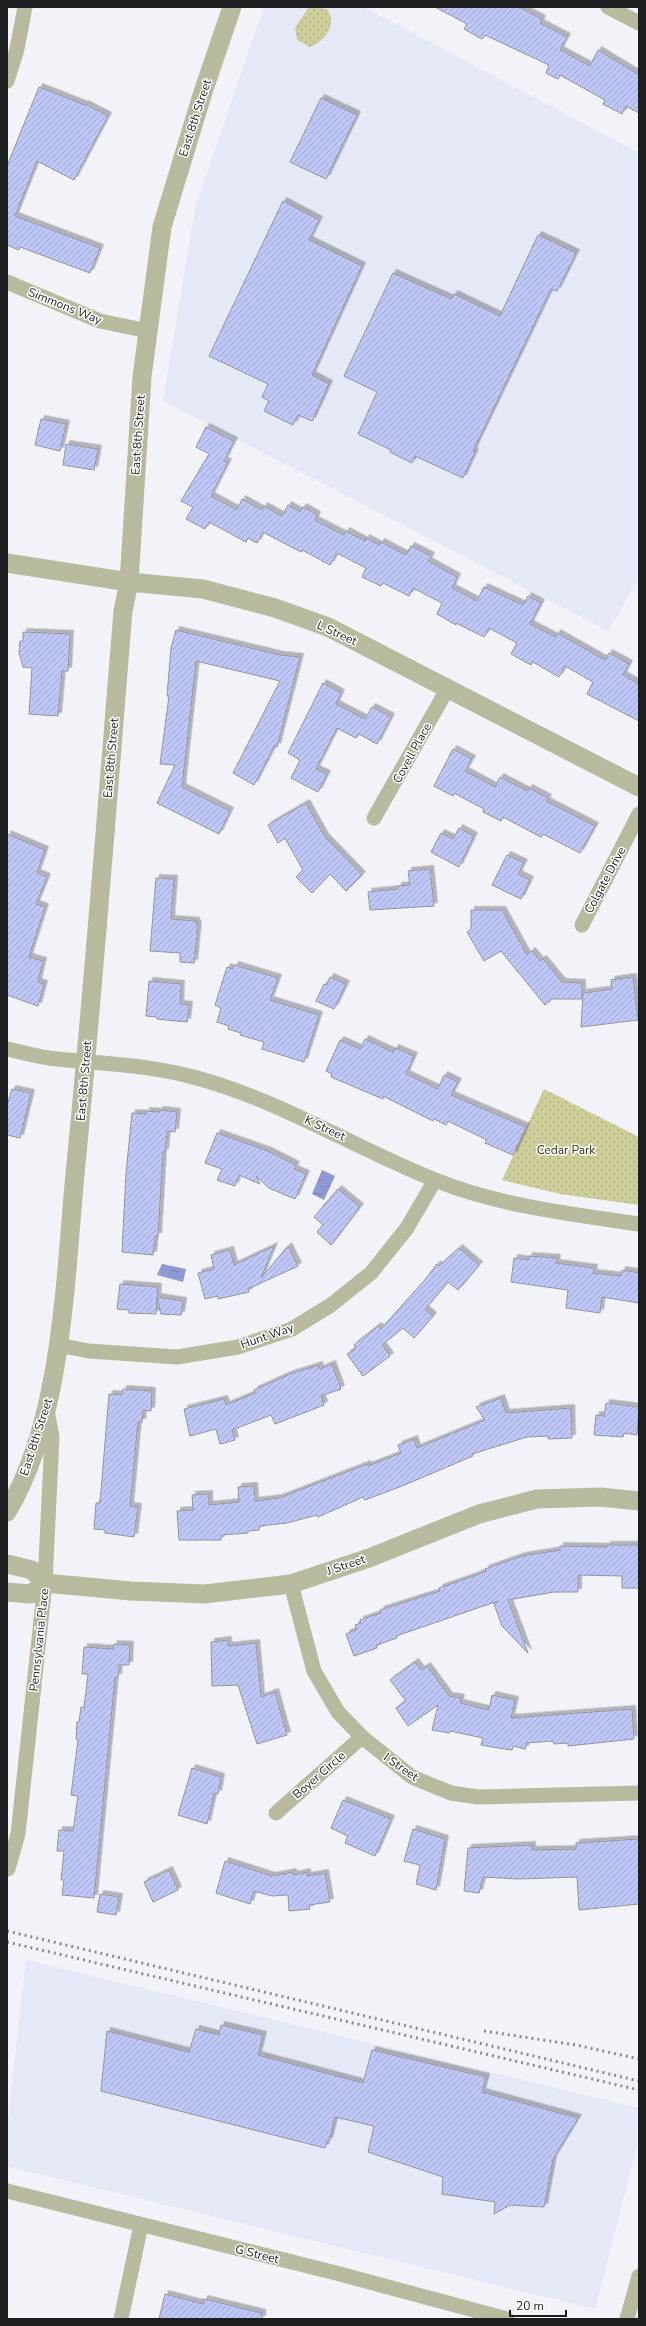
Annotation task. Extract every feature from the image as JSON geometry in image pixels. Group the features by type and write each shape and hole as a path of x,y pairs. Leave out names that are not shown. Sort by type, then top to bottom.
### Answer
{"street":[{"path":"7,81 18,49 25,7"},
{"name":"East 8th Street","path":"7,1512 31,1461 47,1410 58,1345 86,1061 123,619 129,582 142,377 162,227 201,99 232,7"},
{"path":"608,7 639,23"},
{"name":"Simmons Way","path":"7,282 100,322 148,331"},
{"name":"L Street","path":"7,562 129,582 203,589 275,608 328,628 448,688 639,787"},
{"name":"Covell Place","path":"374,818 448,688"},
{"name":"Colgate Drive","path":"582,925 639,814"},
{"name":"K Street","path":"7,1049 49,1058 162,1070 197,1078 234,1090 300,1116 435,1180 495,1200 564,1214 639,1224"},
{"name":"Hunt Way","path":"58,1345 89,1351 177,1357 238,1347 292,1329 331,1305 371,1273 407,1228 435,1180"},
{"name":"Pennsylvania Place","path":"8,1870 18,1834 45,1583 52,1437 47,1410"},
{"name":"J Street","path":"45,1583 131,1591 204,1594 291,1584 369,1558 479,1514 537,1499 600,1497 639,1502"},
{"path":"7,1564 32,1570 45,1583 31,1594 7,1592"},
{"name":"I Street","path":"291,1584 314,1671 338,1712 362,1737 412,1778 451,1793 478,1797 639,1792"},
{"name":"Boyer Circle","path":"276,1813 362,1737"},
{"name":"G Street","path":"7,2191 336,2273 507,2319"},
{"path":"121,2319 140,2225"},
{"path":"627,2319 639,2276"}],"shaded area":[{"path":"264,7 364,7 639,153 639,578 608,631 163,401 196,204"},
{"path":"26,1960 639,2108 639,2138 595,2309 10,2167 7,2163 7,2127"}],"green space":[{"path":"309,7 327,9 331,20 325,36 321,41 310,47 297,40 295,28"},
{"name":"Cedar Park","path":"544,1089 639,1137 639,1205 560,1194 502,1180"}],"water":[{"path":"322,1170 335,1176 324,1200 312,1194"},
{"path":"162,1264 186,1269 183,1282 157,1275"}],"building":[{"path":"435,7 519,7 542,19 540,23 567,37 560,50 590,66 598,50 639,75 639,113 626,106 622,114 603,104 605,100 560,75 558,79 546,73 549,65 485,35 482,39 464,29 467,24"},
{"path":"39,87 85,104 108,116 74,180 37,161 15,216 100,248 90,273 20,247 19,250 7,245 7,166"},
{"path":"321,98 357,115 326,179 290,162"},
{"path":"283,201 319,220 309,240 362,266 312,375 329,384 312,421 298,415 293,425 264,411 269,401 262,397 268,384 209,356"},
{"path":"538,235 576,253 557,291 551,289 473,451 475,452 463,478 415,456 412,463 390,452 391,450 358,434 377,392 344,376 393,273 451,299 454,294 500,316"},
{"path":"41,419 66,424 60,451 35,445"},
{"path":"206,427 234,441 224,461 228,462 211,496 237,510 242,499 262,510 264,506 282,516 288,505 300,512 303,507 317,515 315,520 344,535 346,531 365,541 366,538 379,545 381,542 406,555 411,546 431,556 428,561 457,577 452,588 477,601 484,587 523,605 528,596 541,603 530,624 555,637 557,633 605,660 609,653 629,664 623,675 639,684 639,721 587,694 593,682 565,666 559,677 533,662 531,665 511,654 517,643 489,628 484,637 456,623 456,625 437,614 442,603 413,588 409,596 383,583 381,586 362,577 366,568 337,553 330,565 263,532 257,543 248,538 246,542 209,522 205,529 186,519 193,507 181,501 209,454 196,447"},
{"path":"66,444 98,449 94,470 63,465"},
{"path":"176,630 280,655 300,657 277,747 275,745 254,785 233,773 280,681 196,661 182,787 230,811 219,834 157,803 175,765 160,764 169,696 167,696 171,648"},
{"path":"23,632 70,634 68,671 62,671 58,716 29,714 32,668 23,667 19,652 20,641 23,641"},
{"path":"323,683 341,693 336,704 365,719 372,707 391,717 377,744 359,734 356,738 337,728 316,769 327,774 318,792 291,778 300,760 288,753"},
{"path":"453,749 472,759 465,771 495,787 500,777 527,791 529,788 548,798 546,801 595,826 580,853 543,834 541,837 503,817 501,821 483,812 484,809 454,793 453,796 434,786"},
{"path":"306,803 325,837 362,875 346,891 330,874 312,893 296,877 303,870 285,838 278,843 268,825"},
{"path":"459,828 474,836 459,867 431,852 441,833 453,839"},
{"path":"7,834 45,850 37,873 47,877 36,904 45,907 29,957 43,961 38,982 44,984 38,1006 7,995"},
{"path":"507,855 524,863 518,874 530,880 521,899 492,885"},
{"path":"430,869 434,906 370,910 368,892 398,889 398,886 410,885 408,871"},
{"path":"156,878 174,879 171,919 196,921 196,924 198,924 194,963 180,962 180,953 150,951"},
{"path":"471,910 502,910 527,955 532,951 540,961 543,959 562,982 582,983 582,999 552,999 545,1005 501,951 484,961 467,932 471,929"},
{"path":"235,965 278,978 270,1000 319,1015 304,1062 262,1049 264,1042 240,1035 241,1033 228,1029 229,1026 217,1022 221,1008 215,1005 227,967 233,969"},
{"path":"330,977 346,984 334,1009 316,1001 324,984 327,985"},
{"path":"633,977 638,1020 581,1027 583,993 612,989 611,980"},
{"path":"149,981 181,984 180,1004 189,1005 187,1022 157,1019 157,1017 146,1016"},
{"path":"365,1039 393,1052 395,1048 414,1056 406,1074 438,1089 444,1075 458,1082 451,1095 526,1127 513,1155 485,1143 487,1140 448,1121 446,1125 434,1119 433,1121 383,1096 383,1099 331,1077 332,1074 326,1071 340,1040 360,1049"},
{"path":"12,1089 31,1093 20,1138 7,1135 7,1106"},
{"path":"160,1110 177,1112 175,1132 167,1131 165,1152 163,1152 158,1236 155,1236 153,1255 122,1252 126,1173 132,1113 146,1114 146,1111 159,1112"},
{"path":"217,1133 268,1151 296,1165 294,1169 306,1174 295,1199 269,1188 256,1176 260,1184 239,1175 235,1186 217,1180 222,1169 205,1163"},
{"path":"338,1189 360,1207 331,1245 317,1232 323,1225 314,1217"},
{"path":"274,1246 261,1278 288,1246 298,1266 248,1289 249,1292 218,1299 218,1296 205,1299 198,1273 214,1269 211,1255 230,1250 234,1265"},
{"path":"459,1248 479,1265 458,1290 448,1282 425,1309 433,1316 414,1338 403,1328 382,1345 390,1356 363,1376 347,1354 356,1348 354,1345 378,1326 381,1329 424,1281 437,1264 439,1266"},
{"path":"529,1256 557,1258 556,1263 594,1268 593,1273 621,1276 622,1270 639,1273 639,1303 602,1297 600,1313 566,1308 568,1290 511,1282 514,1258 528,1260"},
{"path":"120,1284 158,1287 157,1297 183,1301 181,1315 161,1314 157,1298 156,1314 129,1313 129,1310 117,1309"},
{"path":"332,1364 341,1389 321,1396 324,1405 275,1424 271,1415 232,1430 235,1440 220,1444 216,1429 190,1436 184,1409 224,1399 226,1405 255,1393 254,1390 290,1374 319,1365 320,1369"},
{"path":"123,1389 152,1391 151,1411 143,1410 142,1422 138,1422 130,1506 138,1507 134,1537 105,1533 105,1530 94,1529 96,1503 100,1503 109,1394 122,1395"},
{"path":"501,1398 506,1413 571,1408 572,1438 548,1439 548,1436 527,1437 472,1454 473,1456 402,1486 365,1500 363,1497 318,1517 317,1515 287,1523 259,1526 259,1530 248,1531 248,1533 221,1535 221,1540 179,1540 177,1511 193,1510 192,1495 209,1494 209,1505 239,1502 238,1487 254,1486 255,1501 279,1498 367,1464 368,1466 401,1453 398,1445 414,1439 417,1448 485,1420 476,1407"},
{"path":"606,1403 639,1407 637,1435 624,1433 623,1437 594,1435 596,1415 604,1416"},
{"path":"607,1545 639,1545 639,1588 622,1588 622,1576 578,1575 578,1592 554,1592 508,1600 528,1653 502,1626 494,1604 498,1601 396,1636 397,1638 376,1645 377,1648 354,1656 346,1634 357,1629 355,1625 361,1623 360,1620 381,1613 380,1610 440,1591 439,1588 474,1576 486,1571 485,1569 522,1556 560,1550 560,1546 607,1547"},
{"path":"228,1640 228,1646 256,1643 261,1697 275,1692 287,1735 257,1744 238,1685 212,1686 211,1642"},
{"path":"114,1644 130,1645 129,1665 119,1665 118,1677 115,1677 94,1898 62,1895 64,1880 61,1880 64,1851 57,1851 59,1830 73,1831 78,1796 71,1795 78,1740 76,1739 77,1722 79,1722 81,1707 84,1708 88,1674 82,1674 84,1647 113,1649"},
{"path":"415,1662 421,1670 427,1666 449,1696 461,1698 460,1703 489,1710 492,1695 515,1700 511,1718 632,1709 634,1739 568,1746 568,1743 554,1744 553,1741 527,1743 525,1749 513,1746 512,1750 498,1748 481,1745 483,1738 450,1731 449,1733 432,1730 438,1705 408,1726 396,1708 406,1701 390,1680"},
{"path":"192,1768 221,1777 218,1794 214,1793 207,1824 178,1815"},
{"path":"343,1800 391,1819 375,1856 345,1843 348,1836 331,1828"},
{"path":"413,1829 445,1839 436,1890 416,1884 420,1865 404,1861"},
{"path":"639,1839 639,1904 579,1910 577,1877 519,1879 483,1877 479,1893 464,1891 468,1848 532,1845 532,1850 576,1849 576,1843"},
{"path":"225,1861 272,1876 293,1872 293,1875 307,1872 307,1876 325,1873 330,1902 309,1905 310,1909 289,1911 288,1895 272,1896 254,1891 250,1904 216,1893"},
{"path":"169,1870 178,1890 153,1902 144,1882"},
{"path":"100,1894 119,1897 116,1915 97,1912"},
{"path":"221,2025 263,2035 258,2055 363,2083 372,2050 486,2077 482,2092 578,2118 553,2159 544,2207 510,2205 494,2214 495,2202 442,2194 443,2177 368,2152 374,2126 335,2117 329,2141 327,2141 325,2148 101,2091 107,2031 189,2052 196,2029 219,2035"},
{"path":"165,2294 203,2304 204,2299 262,2313 262,2319 159,2319"}],"railway":[{"path":"7,1931 639,2081"},
{"path":"7,1942 639,2090"},
{"path":"484,2031 576,2045 639,2059"}]}
